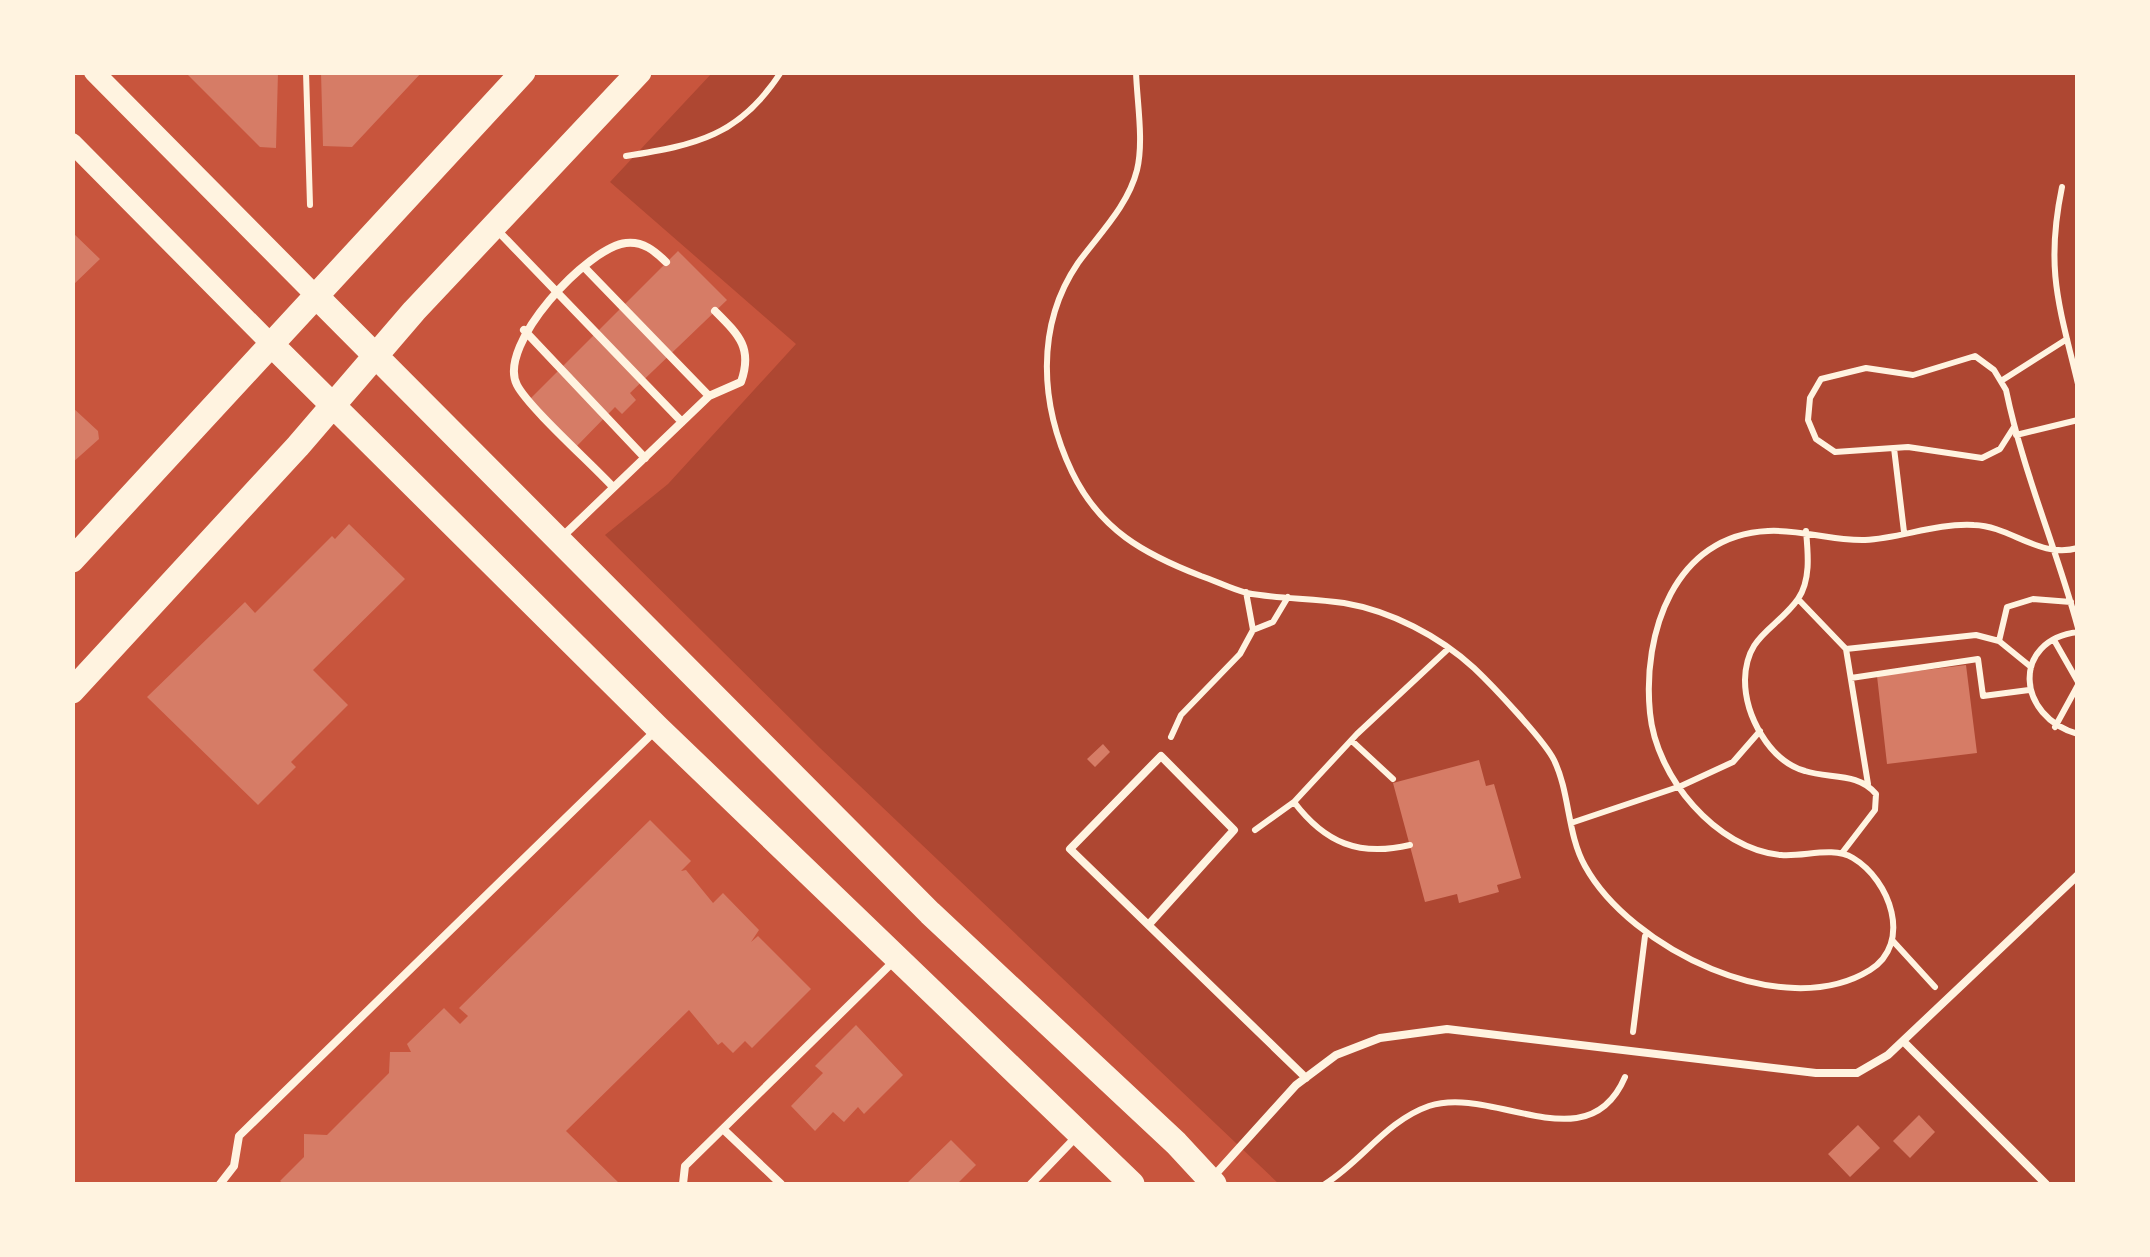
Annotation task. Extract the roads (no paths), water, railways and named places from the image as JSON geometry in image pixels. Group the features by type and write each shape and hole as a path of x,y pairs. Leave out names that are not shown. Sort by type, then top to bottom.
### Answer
{"main road":[{"path":"94,72 930,913 1176,1143 1212,1182"},
{"path":"72,560 524,72"},
{"path":"72,691 375,355 638,72"},
{"path":"72,143 658,728 1132,1184"}],"lane":[{"path":"496,229 682,422"},
{"path":"613,487 517,386 512,363 524,330 597,255 622,243 655,250 666,262"},
{"path":"585,268 709,396"},
{"path":"559,540 709,396 740,382 748,362 742,338 715,311"},
{"path":"524,330 645,458"},
{"path":"220,1184 234,1166 239,1136 658,728"},
{"path":"1150,922 1234,830 1162,756 1070,848 1306,1078"},
{"path":"1212,1182 1306,1078 1336,1055 1380,1038 1447,1029 1816,1073 1857,1073 1903,1041 2078,875"},
{"path":"683,1184 686,1166 897,958"},
{"path":"1903,1041 2046,1184"},
{"path":"723,1129 781,1184"},
{"path":"1030,1184 1081,1132"}]}
